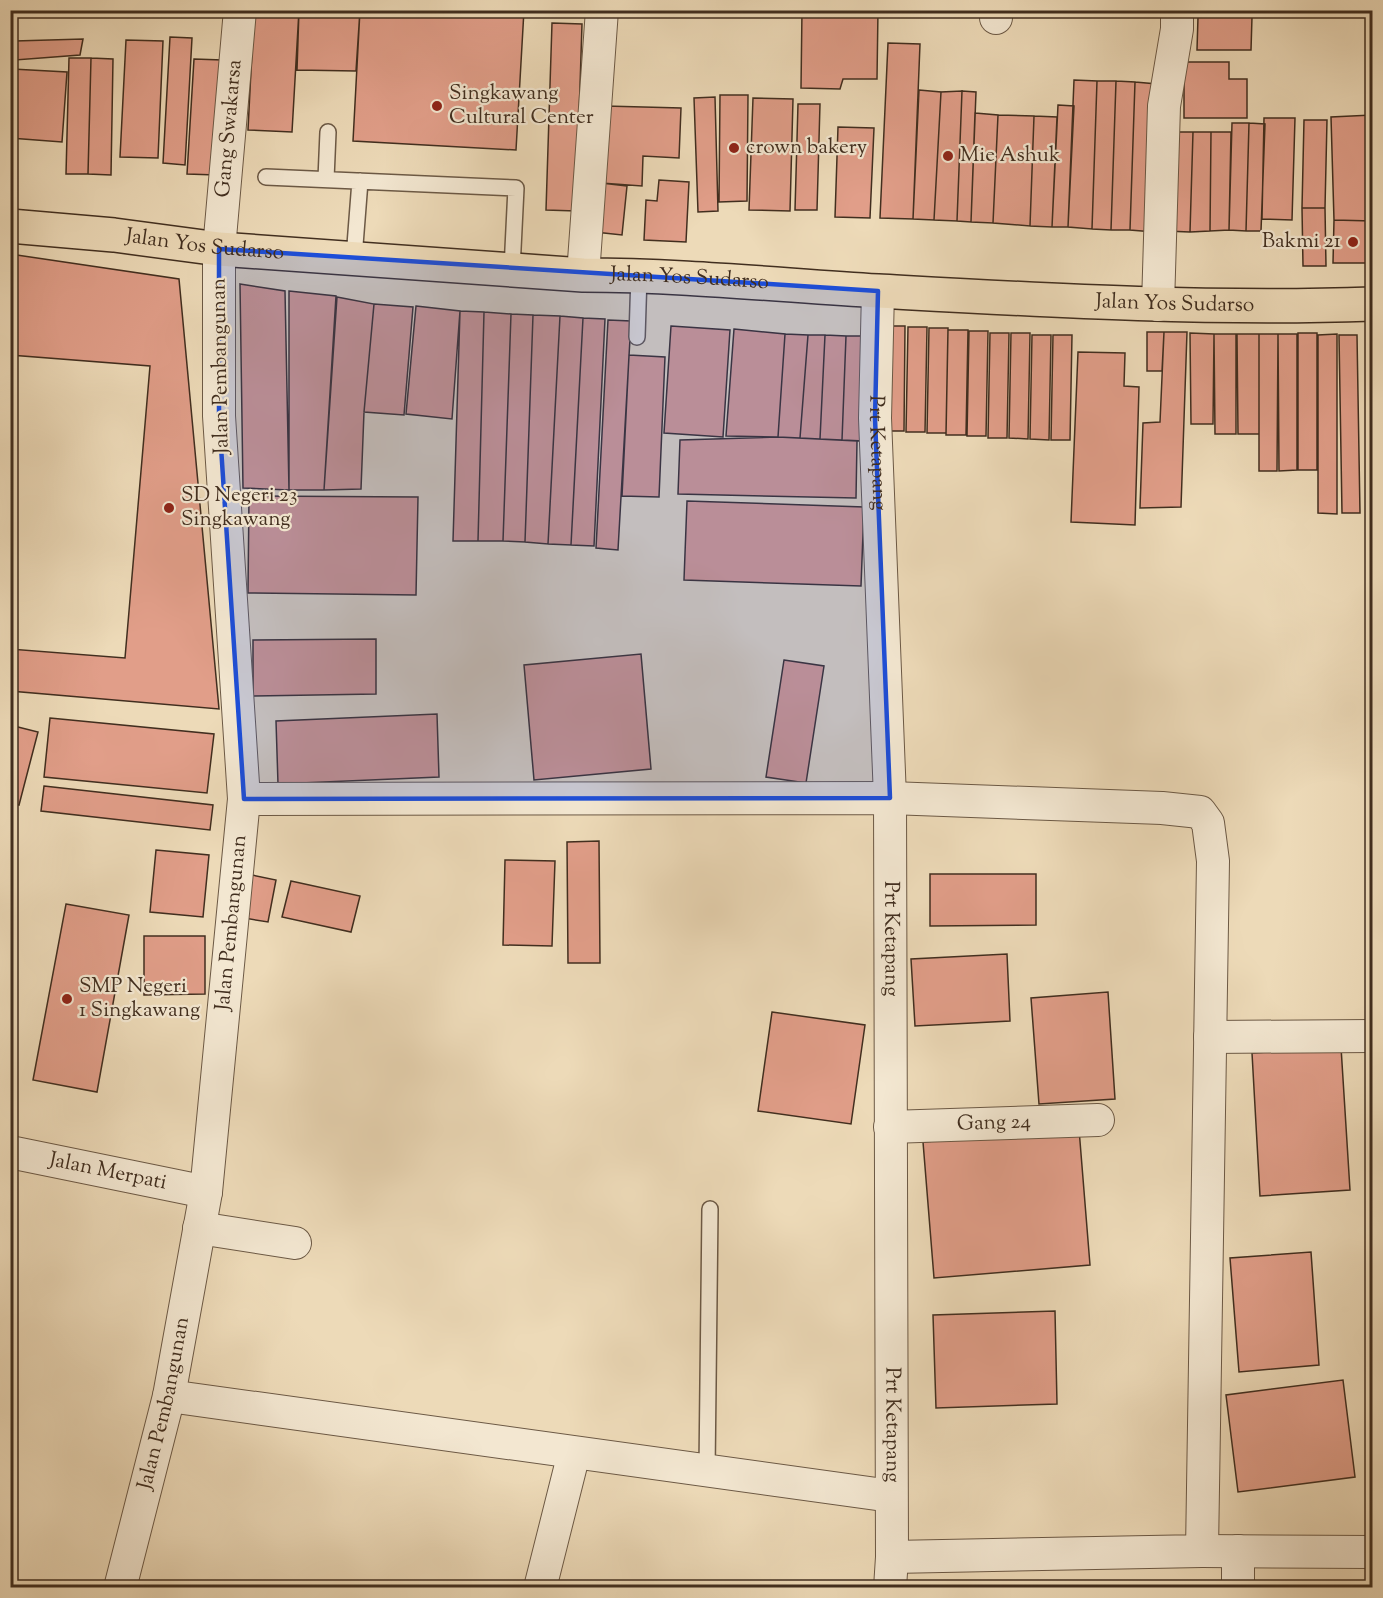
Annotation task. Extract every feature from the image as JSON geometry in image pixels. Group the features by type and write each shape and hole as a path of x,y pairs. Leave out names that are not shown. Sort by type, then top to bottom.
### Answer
{"main road":[{"name":"Jalan Yos Sudarso","path":"10,226 114,235 219,249 878,291 1158,305 1372,304"}],"street":[{"name":"Gang Swakarsa","path":"219,249 240,10"},
{"path":"583,274 602,10"},
{"path":"1158,305 1164,106 1177,29 1177,10"},
{"name":"Jalan Pembangunan","path":"120,1587 169,1396 206,1192 244,799 219,416 219,249"},
{"name":"Prt Ketapang","path":"878,291 875,418 890,798 892,1557 890,1587"},
{"path":"244,799 890,798 1162,808 1200,812 1208,823 1213,861 1202,1551"},
{"path":"1210,1037 1372,1036"},
{"name":"Gang 24","path":"890,1127 1098,1120"},
{"name":"Jalan Merpati","path":"10,1152 206,1192"},
{"path":"199,1228 295,1243"},
{"path":"169,1396 891,1496"},
{"path":"540,1587 574,1453"},
{"path":"892,1557 1202,1551 1372,1552"},
{"path":"1238,1551 1238,1587"}],"lane":[{"path":"326,179 328,132"},
{"path":"266,177 516,188 512,269"},
{"path":"354,258 360,181"},
{"path":"637,338 639,275"},
{"path":"707,1471 710,1209"}],"highlighted area":[{"path":"219,249 878,291 875,418 890,798 244,799 219,416"}],"building":[{"path":"254,10 299,10 292,132 248,130"},
{"path":"299,10 360,10 356,71 297,70"},
{"name":"Singkawang Cultural Center","path":"360,10 524,10 516,150 353,141"},
{"path":"802,10 878,10 877,79 843,79 840,89 801,88"},
{"path":"1198,17 1252,17 1251,50 1197,50"},
{"path":"552,23 582,24 576,211 546,210"},
{"path":"170,37 192,38 185,165 163,163"},
{"path":"83,39 80,55 15,60 15,41"},
{"path":"126,40 163,41 158,158 120,157"},
{"path":"888,43 920,44 913,219 880,218"},
{"path":"69,58 91,58 88,174 66,174"},
{"path":"91,58 113,59 111,175 88,174"},
{"path":"194,59 222,60 216,175 187,174"},
{"path":"1184,62 1229,62 1229,79 1247,79 1247,118 1184,118"},
{"path":"12,69 67,72 62,142 10,138"},
{"path":"1074,80 1097,81 1092,229 1068,227"},
{"path":"1097,81 1116,81 1111,230 1092,229"},
{"path":"1116,81 1135,82 1130,230 1111,230"},
{"path":"1135,82 1157,84 1154,232 1130,230"},
{"path":"919,90 941,92 934,220 913,219"},
{"path":"962,91 976,92 971,222 957,221"},
{"name":"Mie Ashuk","path":"962,91 957,221 934,220 941,92"},
{"name":"crown bakery","path":"720,95 748,95 747,201 719,202"},
{"path":"715,97 718,211 698,212 694,98"},
{"path":"753,98 793,99 790,211 749,210"},
{"path":"798,104 820,104 817,210 795,210"},
{"path":"1058,105 1074,106 1068,227 1052,227"},
{"path":"605,106 681,108 679,158 643,156 642,186 601,183"},
{"path":"975,113 998,115 993,223 971,222"},
{"path":"998,115 1034,116 1030,226 993,223"},
{"path":"1372,115 1372,221 1334,220 1331,117"},
{"path":"1034,116 1057,117 1052,227 1030,226"},
{"path":"1264,118 1295,118 1292,220 1262,219"},
{"path":"1304,120 1327,120 1325,208 1302,208"},
{"path":"1232,123 1249,123 1246,231 1229,230"},
{"path":"1249,123 1265,124 1261,231 1246,231"},
{"path":"838,127 874,128 870,218 835,217"},
{"path":"1169,132 1193,132 1190,232 1166,231"},
{"path":"1193,132 1211,132 1210,231 1190,232"},
{"path":"1211,132 1231,132 1229,230 1210,231"},
{"path":"659,180 689,182 686,242 644,240 646,200 657,201"},
{"path":"601,183 627,186 622,235 595,232"},
{"path":"1302,208 1325,208 1326,266 1303,266"},
{"name":"Bakmi 21","path":"1334,220 1372,221 1372,263 1333,263"},
{"name":"SD Negeri 23 Singkawang","path":"10,254 179,279 219,709 10,691 10,649 125,658 150,366 10,355"},
{"path":"240,284 285,291 289,490 243,488"},
{"path":"289,291 336,296 324,490 289,490"},
{"path":"337,297 374,304 364,412 361,489 324,490"},
{"path":"374,304 413,307 404,415 364,412"},
{"path":"416,306 460,311 452,419 406,414"},
{"path":"460,311 484,312 478,541 453,541"},
{"path":"484,312 511,314 503,541 478,541"},
{"path":"511,314 533,315 525,542 503,541"},
{"path":"533,315 560,316 548,544 525,542"},
{"path":"560,316 583,318 571,545 548,544"},
{"path":"583,318 605,319 594,546 571,545"},
{"path":"608,320 631,321 618,550 596,548"},
{"path":"671,326 730,330 723,437 664,433"},
{"path":"887,326 905,326 904,431 884,431"},
{"path":"908,327 927,327 925,432 906,432"},
{"path":"929,328 948,328 946,433 927,433"},
{"path":"734,329 785,334 778,437 726,436"},
{"path":"948,330 968,330 966,435 946,435"},
{"path":"969,331 988,331 986,436 967,436"},
{"path":"1147,332 1164,332 1162,371 1147,371"},
{"path":"1164,332 1187,332 1181,507 1140,508 1143,423 1160,422"},
{"path":"990,333 1009,333 1007,438 988,438"},
{"path":"1011,333 1030,333 1028,439 1009,438"},
{"path":"1190,333 1214,334 1213,424 1191,424"},
{"path":"1298,333 1317,333 1317,470 1298,470"},
{"path":"1368,333 1372,333 1372,566 1370,566"},
{"path":"785,334 808,335 800,438 778,437"},
{"path":"1214,334 1236,334 1236,434 1215,434"},
{"path":"1237,334 1259,334 1259,434 1238,434"},
{"path":"1259,334 1278,334 1277,471 1259,471"},
{"path":"1278,334 1297,334 1297,470 1279,471"},
{"path":"1337,334 1337,514 1318,513 1318,335"},
{"path":"808,335 825,335 820,439 800,438"},
{"path":"825,335 846,336 842,440 820,439"},
{"path":"1032,335 1051,335 1049,440 1030,439"},
{"path":"1053,335 1072,335 1070,440 1051,440"},
{"path":"1339,335 1357,335 1360,513 1342,513"},
{"path":"846,336 869,336 864,441 842,440"},
{"path":"1078,352 1125,353 1124,386 1139,387 1135,525 1071,522"},
{"path":"629,355 665,357 659,497 622,496"},
{"path":"778,437 857,441 856,498 678,494 680,440"},
{"path":"249,496 418,497 416,595 248,593"},
{"path":"687,501 864,507 861,586 684,580"},
{"path":"376,639 376,694 253,696 253,640"},
{"path":"641,654 651,769 534,780 524,665"},
{"path":"784,660 824,666 806,783 766,777"},
{"path":"437,714 439,777 278,784 276,721"},
{"path":"50,718 214,734 207,793 44,777"},
{"path":"10,725 38,732 19,805 10,803"},
{"path":"44,786 213,805 210,830 41,811"},
{"path":"599,841 600,963 568,963 567,842"},
{"path":"156,850 209,855 203,917 150,912"},
{"path":"505,860 555,861 552,946 503,945"},
{"path":"930,874 1036,874 1036,925 930,926"},
{"path":"252,875 276,880 268,922 244,918"},
{"path":"291,881 360,896 351,932 282,917"},
{"path":"66,904 129,915 97,1092 33,1080"},
{"path":"144,936 205,936 205,994 144,995"},
{"path":"1007,954 1010,1021 915,1026 911,959"},
{"path":"1108,992 1115,1099 1039,1104 1031,998"},
{"path":"772,1012 865,1025 851,1124 758,1111"},
{"path":"1341,1047 1350,1190 1260,1196 1252,1053"},
{"path":"1079,1129 1090,1265 934,1278 923,1142"},
{"path":"1311,1252 1319,1365 1239,1372 1230,1258"},
{"path":"1055,1311 1057,1404 936,1408 933,1315"},
{"path":"1343,1380 1355,1477 1238,1492 1226,1395"}],"place":[{"name":"Singkawang Cultural Center","path":"437,106"},
{"name":"crown bakery","path":"734,148"},
{"name":"Mie Ashuk","path":"948,156"},
{"name":"Bakmi 21","path":"1353,242"},
{"name":"SD Negeri 23 Singkawang","path":"169,508"},
{"name":"SMP Negeri 1 Singkawang","path":"67,999"}]}
